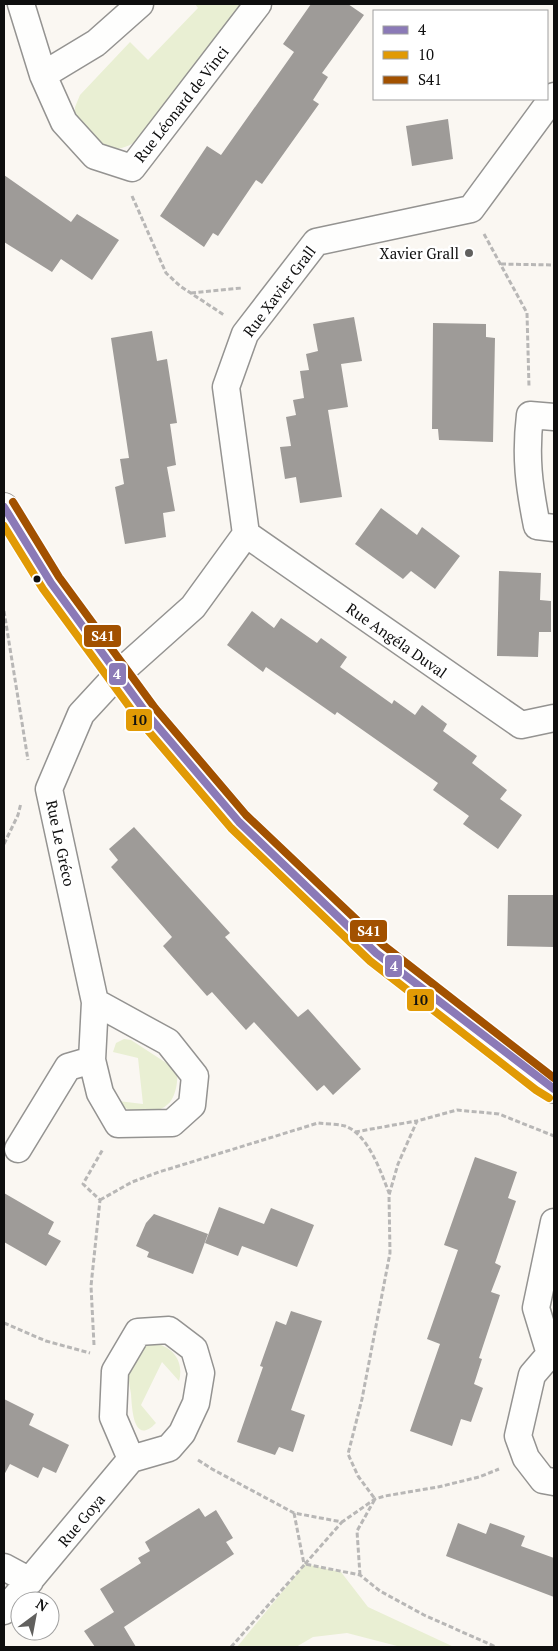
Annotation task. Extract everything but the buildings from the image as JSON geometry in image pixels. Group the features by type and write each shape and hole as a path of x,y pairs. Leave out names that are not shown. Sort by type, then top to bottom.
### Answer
{"street":[{"name":"Rue Léonard de Vinci","path":"21,4 43,75 64,122 95,156 132,168 258,4"},
{"path":"43,75 96,42 140,4"},
{"path":"471,209 554,96"},
{"name":"Rue Xavier Grall","path":"246,534 226,388 245,334 316,242 471,209"},
{"path":"542,416 527,441 527,475 536,526 554,528"},
{"path":"4,507 51,583 147,714 239,822 376,953 542,1082 554,1089"},
{"path":"118,674 193,606 246,534"},
{"name":"Rue Angéla Duval","path":"246,534 521,725 554,718"},
{"name":"Rue Le Gréco","path":"118,674 81,714 49,789 95,1002 92,1060 100,1093 118,1124"},
{"path":"95,1002 168,1042 195,1076 192,1105 172,1123 118,1124"},
{"path":"18,1149 68,1067 92,1060"},
{"path":"554,1222 536,1308 552,1353 532,1375 518,1436 526,1458 543,1480 554,1482"},
{"path":"169,1330 194,1349 200,1373 196,1403 182,1433 169,1448 131,1459 113,1417 115,1371 138,1332 169,1330"},
{"name":"Rue Goya","path":"4,1611 131,1459"},
{"path":"4,1567 30,1581"}],"path":[{"path":"132,168 132,198 166,273 191,293 217,309 245,334"},
{"path":"471,209 527,313 542,416"},
{"path":"501,264 554,266"},
{"path":"191,293 283,285"},
{"path":"4,611 29,765"},
{"path":"4,844 18,815 22,798"},
{"path":"355,1132 417,1121 457,1110 499,1114 554,1136"},
{"path":"375,1499 358,1476 348,1454 362,1399 390,1252 389,1195 398,1164 417,1121"},
{"path":"100,1200 132,1182 158,1172 212,1154 250,1145 286,1131 318,1123 345,1126 355,1132 377,1160 389,1195"},
{"path":"100,1200 83,1184 118,1124"},
{"path":"4,1323 46,1341 95,1354 91,1286 100,1200"},
{"path":"182,1433 188,1453 212,1469 294,1513 342,1522"},
{"path":"231,1647 342,1522 375,1499 478,1477 526,1458"},
{"path":"360,1575 357,1531 375,1499"},
{"path":"294,1513 304,1564"},
{"path":"304,1564 360,1575 380,1591 424,1615 496,1647"}],"green space":[{"path":"195,4 240,4 144,135 134,143 119,149 101,147 75,119 75,107 80,95 130,42 148,60 198,8"},
{"path":"124,1039 131,1040 177,1072 176,1090 168,1105 154,1111 137,1112 129,1110 118,1101 143,1104 138,1058 113,1052 116,1043"},
{"path":"157,1344 169,1349 177,1358 180,1375 179,1381 162,1362 141,1405 156,1423 143,1430 138,1428 133,1415 129,1373 144,1346"},
{"path":"305,1564 341,1572 368,1607 454,1647 401,1647 347,1633 313,1637 296,1647 237,1647"}],"transit line":[{"name":"S41","path":"13,502 59,577 155,708 246,815 383,945 554,1078"},
{"name":"4","path":"4,507 51,583 147,714 239,822 376,953 554,1089"},
{"name":"10","path":"4,526 43,589 139,720 231,828 370,961 536,1090 549,1098"}],"place":[{"name":"Xavier Grall","path":"469,253"}]}
